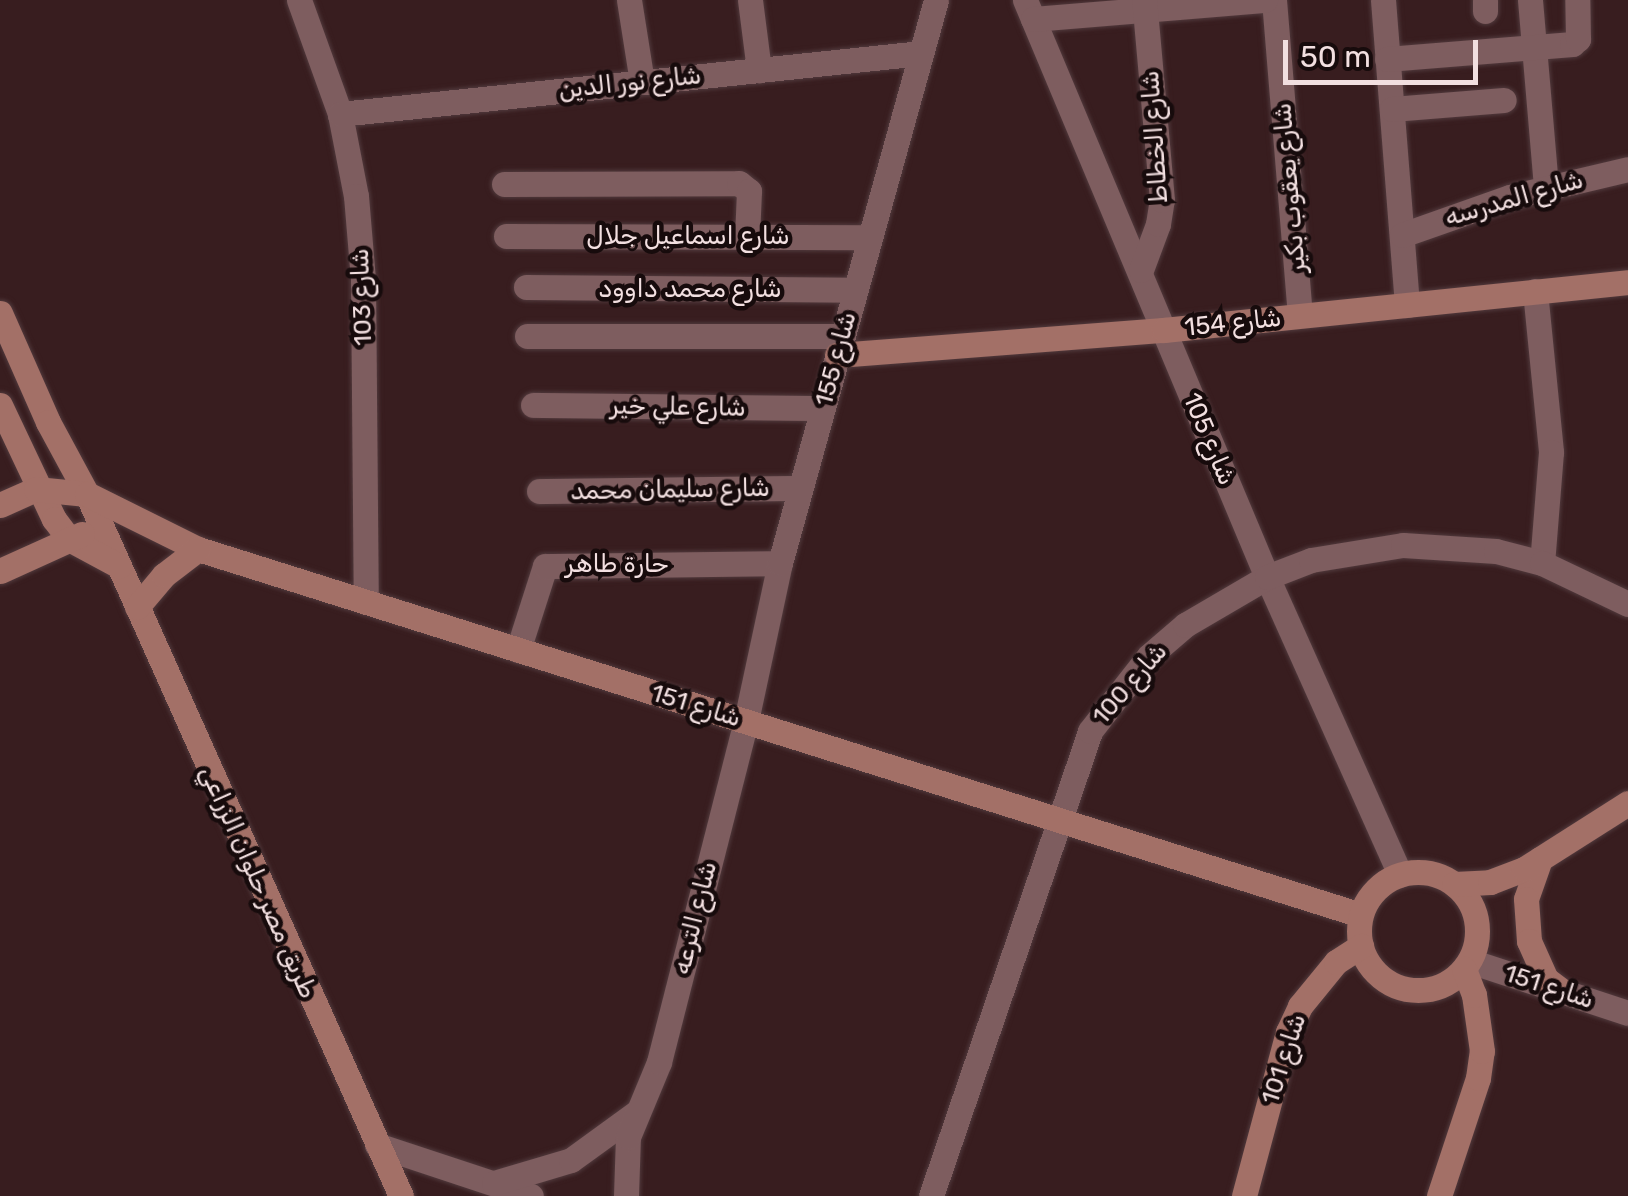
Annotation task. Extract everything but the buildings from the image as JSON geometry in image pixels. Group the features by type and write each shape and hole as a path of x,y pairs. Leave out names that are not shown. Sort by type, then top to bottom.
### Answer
{"street":[{"name":"شارع 103","path":"299,0 340,114 356,196 362,265 366,602"},
{"path":"628,0 642,82"},
{"path":"750,0 759,70"},
{"name":"شارع 155","path":"746,721 780,563 936,0"},
{"path":"1029,10 1264,0"},
{"name":"شارع يعقوب بكير","path":"1274,0 1300,316"},
{"path":"1383,0 1407,304"},
{"path":"1530,0 1546,187"},
{"path":"1388,59 1577,41 1576,0"},
{"name":"شارع الخطاط","path":"1141,270 1155,236 1162,200 1145,5"},
{"name":"شارع 105","path":"1029,10 1267,576 1400,875"},
{"name":"شارع نور الدين","path":"340,114 921,53"},
{"path":"1392,109 1504,100"},
{"name":"شارع المدرسه","path":"1402,235 1546,187 1628,169"},
{"path":"504,184 740,184 749,191 748,236"},
{"name":"شارع اسماعيل جلال","path":"506,236 870,237"},
{"name":"شارع 154","path":"840,346 1164,330 1628,282"},
{"name":"شارع محمد داوود","path":"526,287 855,290"},
{"path":"1534,291 1550,452 1542,563"},
{"name":"طريق مصر حلوان الزراعي","path":"0,313 48,422 87,494 401,1196"},
{"path":"527,336 840,346"},
{"path":"0,406 36,489 69,539 119,566"},
{"name":"شارع علي خير","path":"533,406 822,408"},
{"name":"شارع سليمان محمد","path":"539,491 800,488"},
{"path":"0,505 36,489"},
{"name":"شارع 151","path":"36,489 87,494 198,549 1361,915"},
{"path":"0,570 101,525"},
{"name":"شارع 100","path":"931,1196 1090,731 1117,692 1185,625 1267,576 1311,560 1403,545 1496,551 1542,563 1628,604"},
{"path":"137,607 164,575 198,549"},
{"name":"حارة طاهر","path":"518,650 545,566 780,563"},
{"name":"شارع الترعه","path":"626,1196 624,1164 636,1112 658,1062 746,721"},
{"path":"1454,884 1508,877 1628,803"},
{"path":"1540,860 1526,899 1528,941 1546,979 1562,991"},
{"path":"1428,873 1454,884 1472,906 1477,920 1476,948 1467,965 1433,989 1396,987 1368,963 1360,946 1361,915 1375,890 1400,875 1428,873"},
{"name":"شارع 101","path":"1244,1196 1288,1032 1300,1006 1326,972 1360,946"},
{"path":"1439,1196 1478,1078 1482,1050 1467,965"},
{"name":"شارع 151","path":"1467,965 1628,1013"},
{"name":"شارع الترعه","path":"494,1183 571,1160 636,1112"},
{"path":"378,1145 531,1196"}]}
